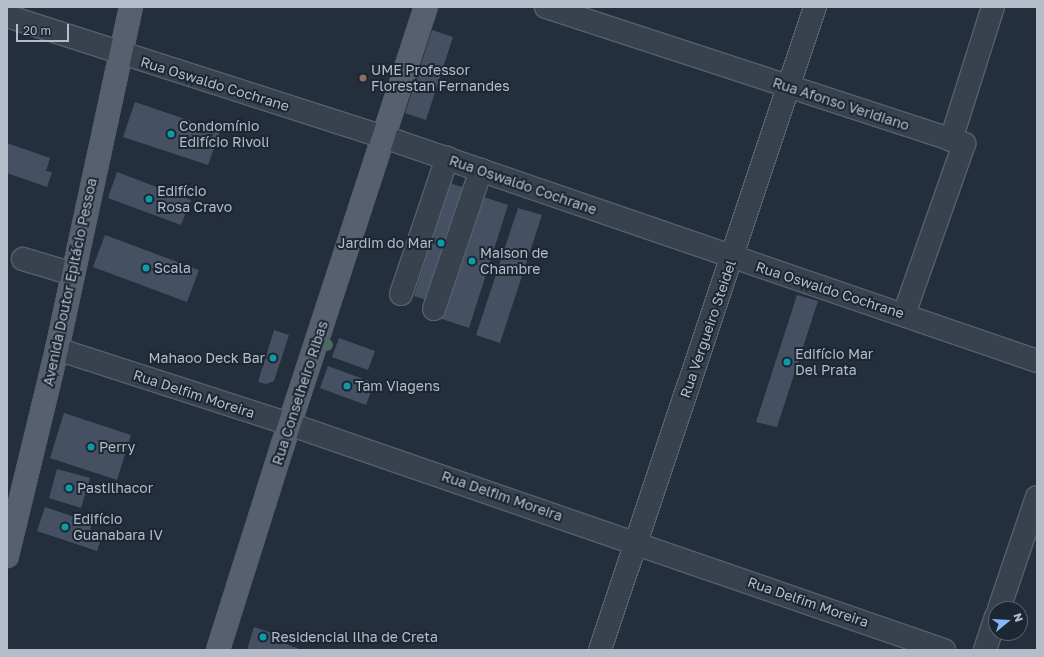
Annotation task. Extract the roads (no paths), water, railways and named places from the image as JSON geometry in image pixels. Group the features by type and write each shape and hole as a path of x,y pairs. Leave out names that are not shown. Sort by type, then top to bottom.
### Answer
{"main road":[{"name":"Avenida Doutor Epitácio Pessoa","path":"7,556 57,349 131,7"},
{"name":"Rua Conselheiro Ribas","path":"218,650 289,424 426,7"}],"street":[{"name":"Rua Afonso Veridiano","path":"546,7 964,144 904,314"},
{"name":"Rua Vergueiro Steidel","path":"600,650 733,257 815,7"},
{"path":"951,140 993,7"},
{"name":"Rua Oswaldo Cochrane","path":"7,16 120,54 448,158 1037,361"},
{"path":"401,294 448,158"},
{"path":"434,309 481,170"},
{"path":"24,259 73,274"},
{"name":"Rua Delfim Moreira","path":"57,349 289,424 636,542 944,650"},
{"path":"1002,601 1037,497"}],"place":[{"name":"UME Professor Florestan Fernandes","path":"363,78"},
{"name":"Condomínio Edifício Rivoli","path":"171,134"},
{"name":"Edifício Rosa Cravo","path":"149,199"},
{"name":"Jardim do Mar","path":"441,243"},
{"name":"Maison de Chambre","path":"472,261"},
{"name":"Scala","path":"146,268"},
{"name":"Mahaoo Deck Bar","path":"273,358"},
{"name":"Edifício Mar Del Prata","path":"787,362"},
{"name":"Tam Viagens","path":"347,386"},
{"name":"Perry","path":"91,447"},
{"name":"Pastilhacor","path":"69,488"},
{"name":"Edifício Guanabara IV","path":"65,527"},
{"name":"Residencial Ilha de Creta","path":"263,637"}]}
